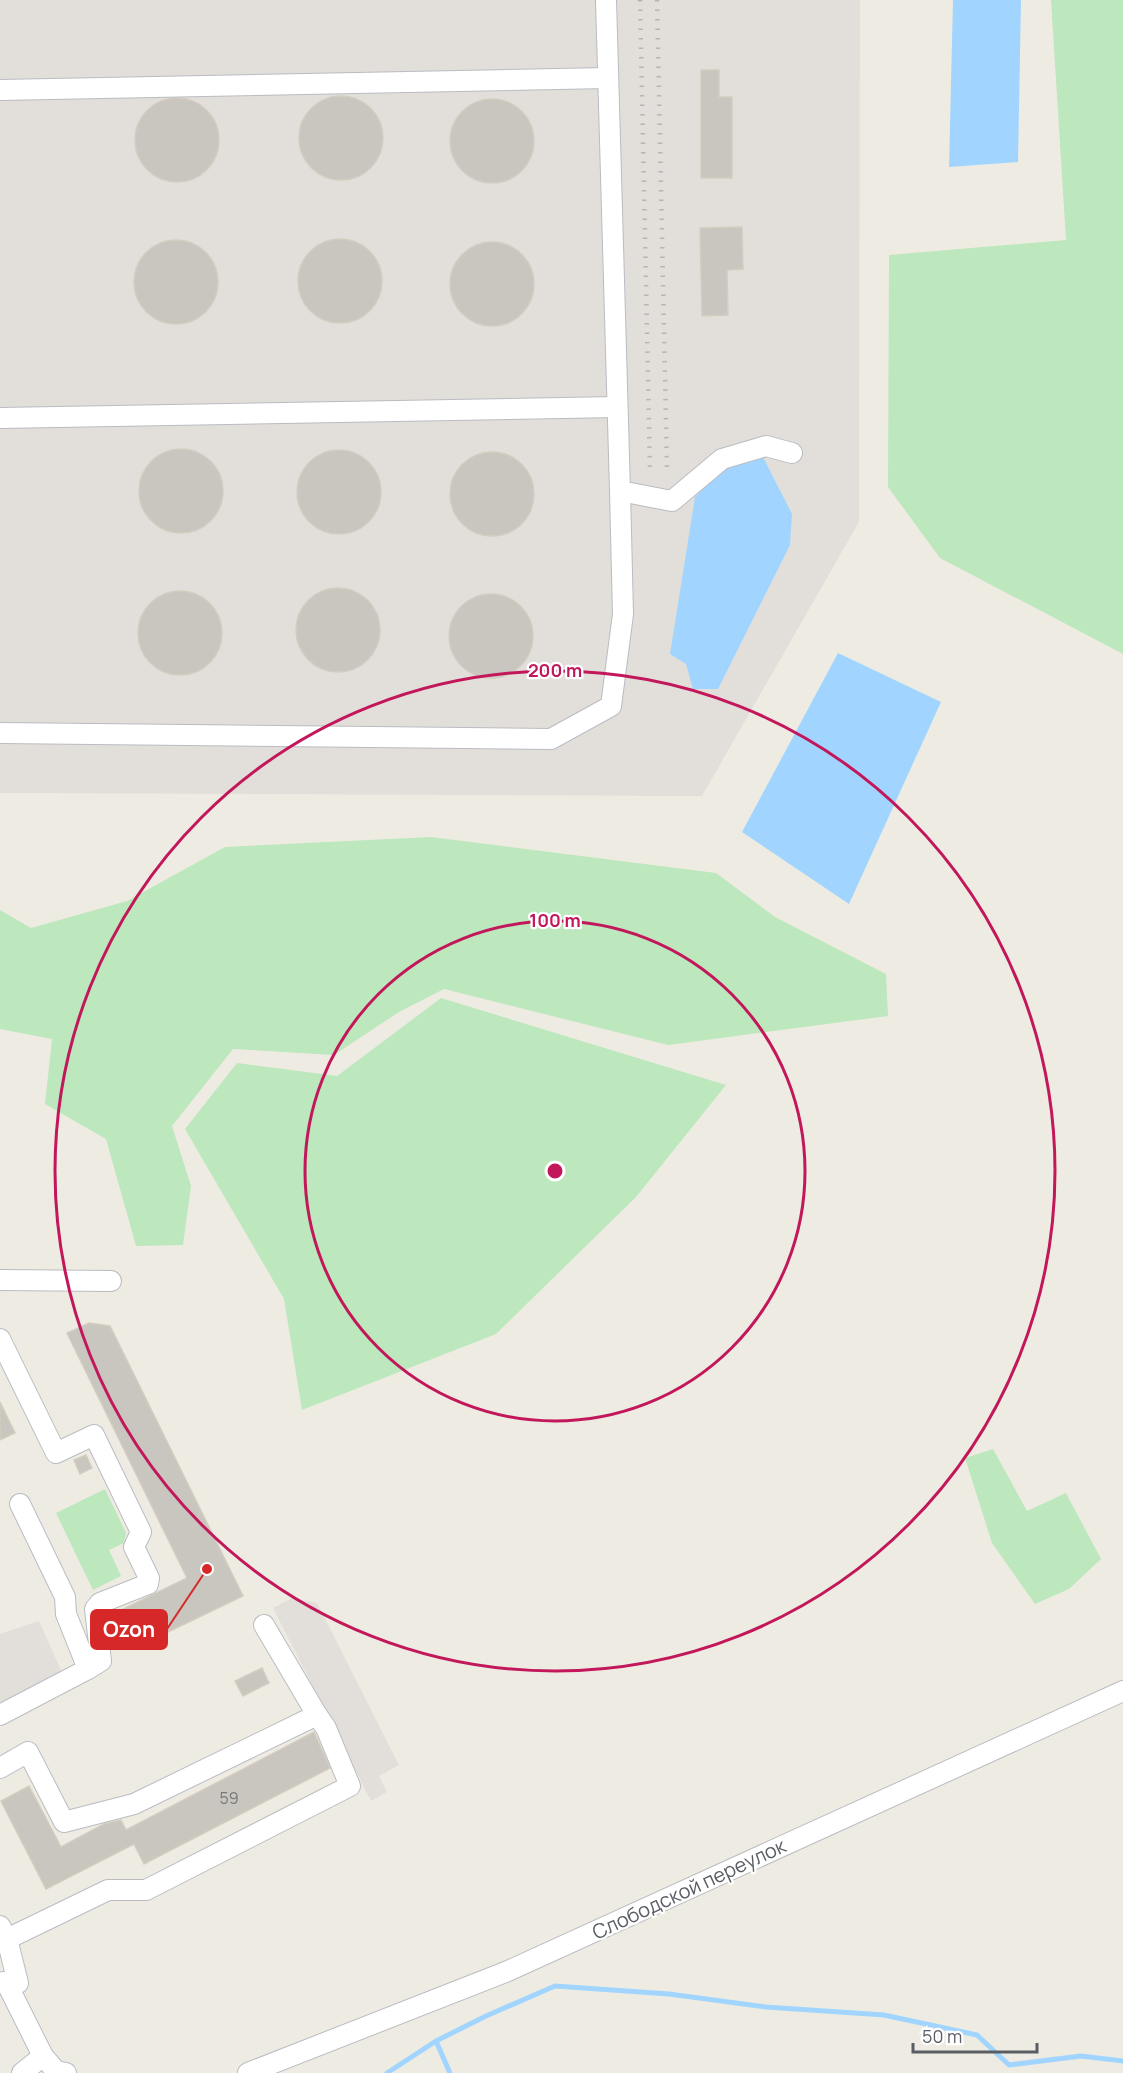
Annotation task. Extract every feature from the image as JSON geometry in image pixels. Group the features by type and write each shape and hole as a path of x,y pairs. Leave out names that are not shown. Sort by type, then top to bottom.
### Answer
{"street":[{"path":"0,733 551,739 611,706 623,614 606,0"},
{"path":"0,90 607,78"},
{"path":"0,418 617,407"},
{"path":"620,491 672,501 722,459 766,446 792,453"},
{"path":"0,1280 111,1281"},
{"path":"0,1339 56,1454 94,1435 141,1532 134,1547 149,1578 148,1584 100,1603 95,1609 101,1661 0,1714"},
{"path":"20,1504 65,1598 66,1614 88,1669"},
{"path":"66,2073 56,2071 43,2056 8,1982 3,1932 108,1890 146,1890 350,1786 326,1728 264,1625"},
{"name":"Слободской переулок","path":"248,2073 508,1971 1123,1691"},
{"path":"0,1768 28,1752 64,1822 134,1804 317,1715"},
{"path":"22,2073 43,2056"}],"shaded area":[{"path":"0,0 860,0 859,522 702,796 0,793"},
{"path":"292,1598 317,1603 399,1765 379,1776 387,1792 371,1801 273,1608"},
{"path":"39,1621 63,1675 0,1709 0,1634"}],"green space":[{"path":"1051,0 1123,0 1123,654 940,558 888,487 889,255 1066,240"},
{"path":"431,837 716,873 775,917 886,974 888,1016 668,1045 444,989 399,1012 334,1055 233,1049 172,1126 191,1186 183,1245 136,1246 106,1139 45,1104 52,1039 0,1029 0,910 31,928 127,901 225,847"},
{"path":"441,998 726,1085 636,1197 496,1334 302,1410 284,1299 185,1129 237,1063 337,1076"},
{"path":"993,1449 1027,1511 1066,1493 1101,1559 1069,1589 1035,1604 992,1543 965,1458"},
{"path":"105,1489 126,1533 124,1543 109,1550 121,1576 93,1590 56,1513"}],"water":[{"path":"953,0 1021,0 1018,162 949,167"},
{"path":"763,457 792,514 790,545 718,689 693,689 686,664 670,654 695,497 727,465"},
{"path":"838,653 941,702 849,904 742,832"}],"building":[{"path":"701,70 719,70 719,97 732,97 732,178 701,178"},
{"path":"341,96 357,99 371,108 380,122 383,138 380,154 371,168 357,177 341,180 325,177 311,168 302,154 299,138 302,122 311,108 325,99"},
{"path":"177,98 193,101 207,110 216,124 219,140 216,156 207,170 193,179 177,182 161,179 147,170 138,156 135,140 138,124 147,110 161,101"},
{"path":"492,99 508,102 522,111 531,125 534,141 531,157 522,171 508,180 492,183 476,180 462,171 453,157 450,141 453,125 462,111 476,102"},
{"path":"742,227 743,269 727,270 728,315 702,316 700,228"},
{"path":"340,239 356,242 370,251 379,265 382,281 379,297 370,311 356,320 340,323 324,320 310,311 301,297 298,281 301,265 310,251 324,242"},
{"path":"176,240 192,243 206,252 215,266 218,282 215,298 206,312 192,321 176,324 160,321 146,312 137,298 134,282 137,266 146,252 160,243"},
{"path":"492,242 508,245 522,254 531,268 534,284 531,300 522,314 508,323 492,326 476,323 462,314 453,300 450,284 453,268 462,254 476,245"},
{"path":"181,449 197,452 211,461 220,475 223,491 220,507 211,521 197,530 181,533 165,530 151,521 142,507 139,491 142,475 151,461 165,452"},
{"path":"339,450 355,453 369,462 378,476 381,492 378,508 369,522 355,531 339,534 323,531 309,522 300,508 297,492 300,476 309,462 323,453"},
{"path":"492,452 508,455 522,464 531,478 534,494 531,510 522,524 508,533 492,536 476,533 462,524 453,510 450,494 453,478 462,464 476,455"},
{"path":"338,588 354,591 368,600 377,614 380,630 377,646 368,660 354,669 338,672 322,669 308,660 299,646 296,630 299,614 308,600 322,591"},
{"path":"180,591 196,594 210,603 219,617 222,633 219,649 210,663 196,672 180,675 164,672 150,663 141,649 138,633 141,617 150,603 164,594"},
{"path":"491,594 507,597 521,606 530,620 533,636 530,652 521,666 507,675 491,678 475,675 461,666 452,652 449,636 452,620 461,606 475,597"},
{"path":"89,1323 110,1326 243,1596 137,1647 119,1611 187,1578 67,1333"},
{"path":"0,1402 15,1433 0,1440"},
{"path":"86,1455 92,1468 80,1474 74,1460"},
{"path":"262,1668 269,1683 243,1696 235,1681"},
{"path":"314,1732 330,1768 144,1864 134,1844 46,1889 1,1801 29,1786 61,1847 104,1824 121,1820 126,1830"}],"waterway":[{"path":"387,2073 436,2041 555,1986 669,1994 766,2007 884,2015 977,2035 1009,2065 1081,2056 1123,2061"},
{"path":"436,2041 450,2073"}],"railway":[{"path":"640,0 650,471"},
{"path":"657,0 667,470"}],"place":[{"name":"Ozon","path":"207,1569"}]}
